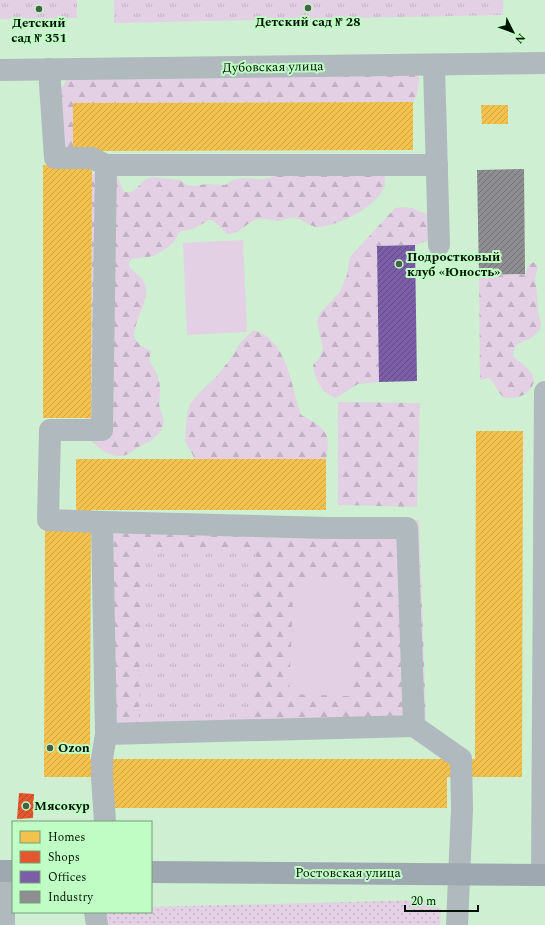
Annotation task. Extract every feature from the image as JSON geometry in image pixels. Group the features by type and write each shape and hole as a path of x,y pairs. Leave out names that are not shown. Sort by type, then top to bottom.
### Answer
{"main road":[{"name":"Ростовская улица","path":"152,872 543,875"}],"street":[{"name":"Дубовская улица","path":"0,70 545,63"},
{"path":"436,65 434,66 439,245"},
{"path":"50,69 55,158 92,158 106,165 437,165"},
{"path":"106,165 102,430 50,430 48,520 320,528 407,528 414,726"},
{"path":"543,875 542,774 545,392"},
{"path":"102,522 106,734 102,759 102,777 105,821"},
{"path":"106,734 414,726 462,759 462,809 457,925"},
{"path":"4,925 6,871"},
{"path":"95,913 97,925"}],"green space":[{"name":"Детский сад № 351","path":"0,0 77,0 77,18 0,19"},
{"name":"Детский сад № 28","path":"114,0 503,0 503,15 114,23"},
{"path":"412,72 419,77 418,90 413,102 73,103 73,150 63,148 60,89 68,79"},
{"path":"96,172 117,175 125,192 134,191 143,181 152,177 180,180 187,185 196,186 206,184 225,185 233,180 242,178 261,179 270,178 279,174 385,176 385,185 375,200 357,214 336,223 318,227 312,226 295,218 277,221 259,219 251,222 236,232 227,234 214,221 209,220 193,229 181,231 174,242 154,256 132,259 129,262 129,266 145,284 145,298 134,335 139,344 151,351 149,361 159,381 159,404 163,422 160,432 149,442 121,456 107,453 95,444 87,432 85,425 85,418 91,418 92,175"},
{"path":"395,208 412,208 429,215 431,233 427,241 415,245 377,246 379,382 358,384 336,398 326,393 317,381 314,371 313,365 319,358 323,349 317,322 320,313 339,293 347,275 350,257"},
{"path":"243,240 247,332 187,335 183,243"},
{"path":"534,262 538,266 535,279 538,312 541,324 540,330 530,339 517,344 513,356 530,371 534,378 534,382 531,388 522,396 505,398 500,394 490,378 480,380 479,275 525,274 529,265"},
{"path":"253,330 265,335 274,343 281,353 291,378 301,415 321,427 327,436 328,450 326,459 195,459 185,441 187,414 190,404 215,378 232,357 241,342"},
{"path":"338,402 420,403 417,507 338,505"},
{"path":"113,517 419,520 426,719 115,724"},
{"path":"142,547 256,549 253,718 139,717"},
{"path":"294,579 354,581 349,696 289,694"},
{"path":"426,900 441,909 440,925 93,925 107,913 152,913 152,907"}],"building: Homes":[{"path":"413,102 413,150 92,151 91,418 43,418 43,165 73,166 73,103"},
{"path":"481,105 508,105 508,124 482,124"},
{"path":"476,431 523,431 522,777 447,777 447,808 111,808 111,777 44,777 45,525 76,525 76,459 326,459 326,510 91,510 90,759 475,759"}],"building: Shops":[{"name":"Мясокур","path":"19,793 34,794 33,818 17,819"}],"building: Offices":[{"path":"415,245 417,381 379,382 377,246"}],"building: Industry":[{"path":"524,169 525,274 479,275 477,170"}],"place":[{"name":"Детский сад № 28","path":"308,8"},
{"name":"Детский сад № 351","path":"39,9"},
{"name":"Подростковый клуб «Юность»","path":"399,264"},
{"name":"Ozon","path":"50,748"},
{"name":"Мясокур","path":"26,806"}]}
